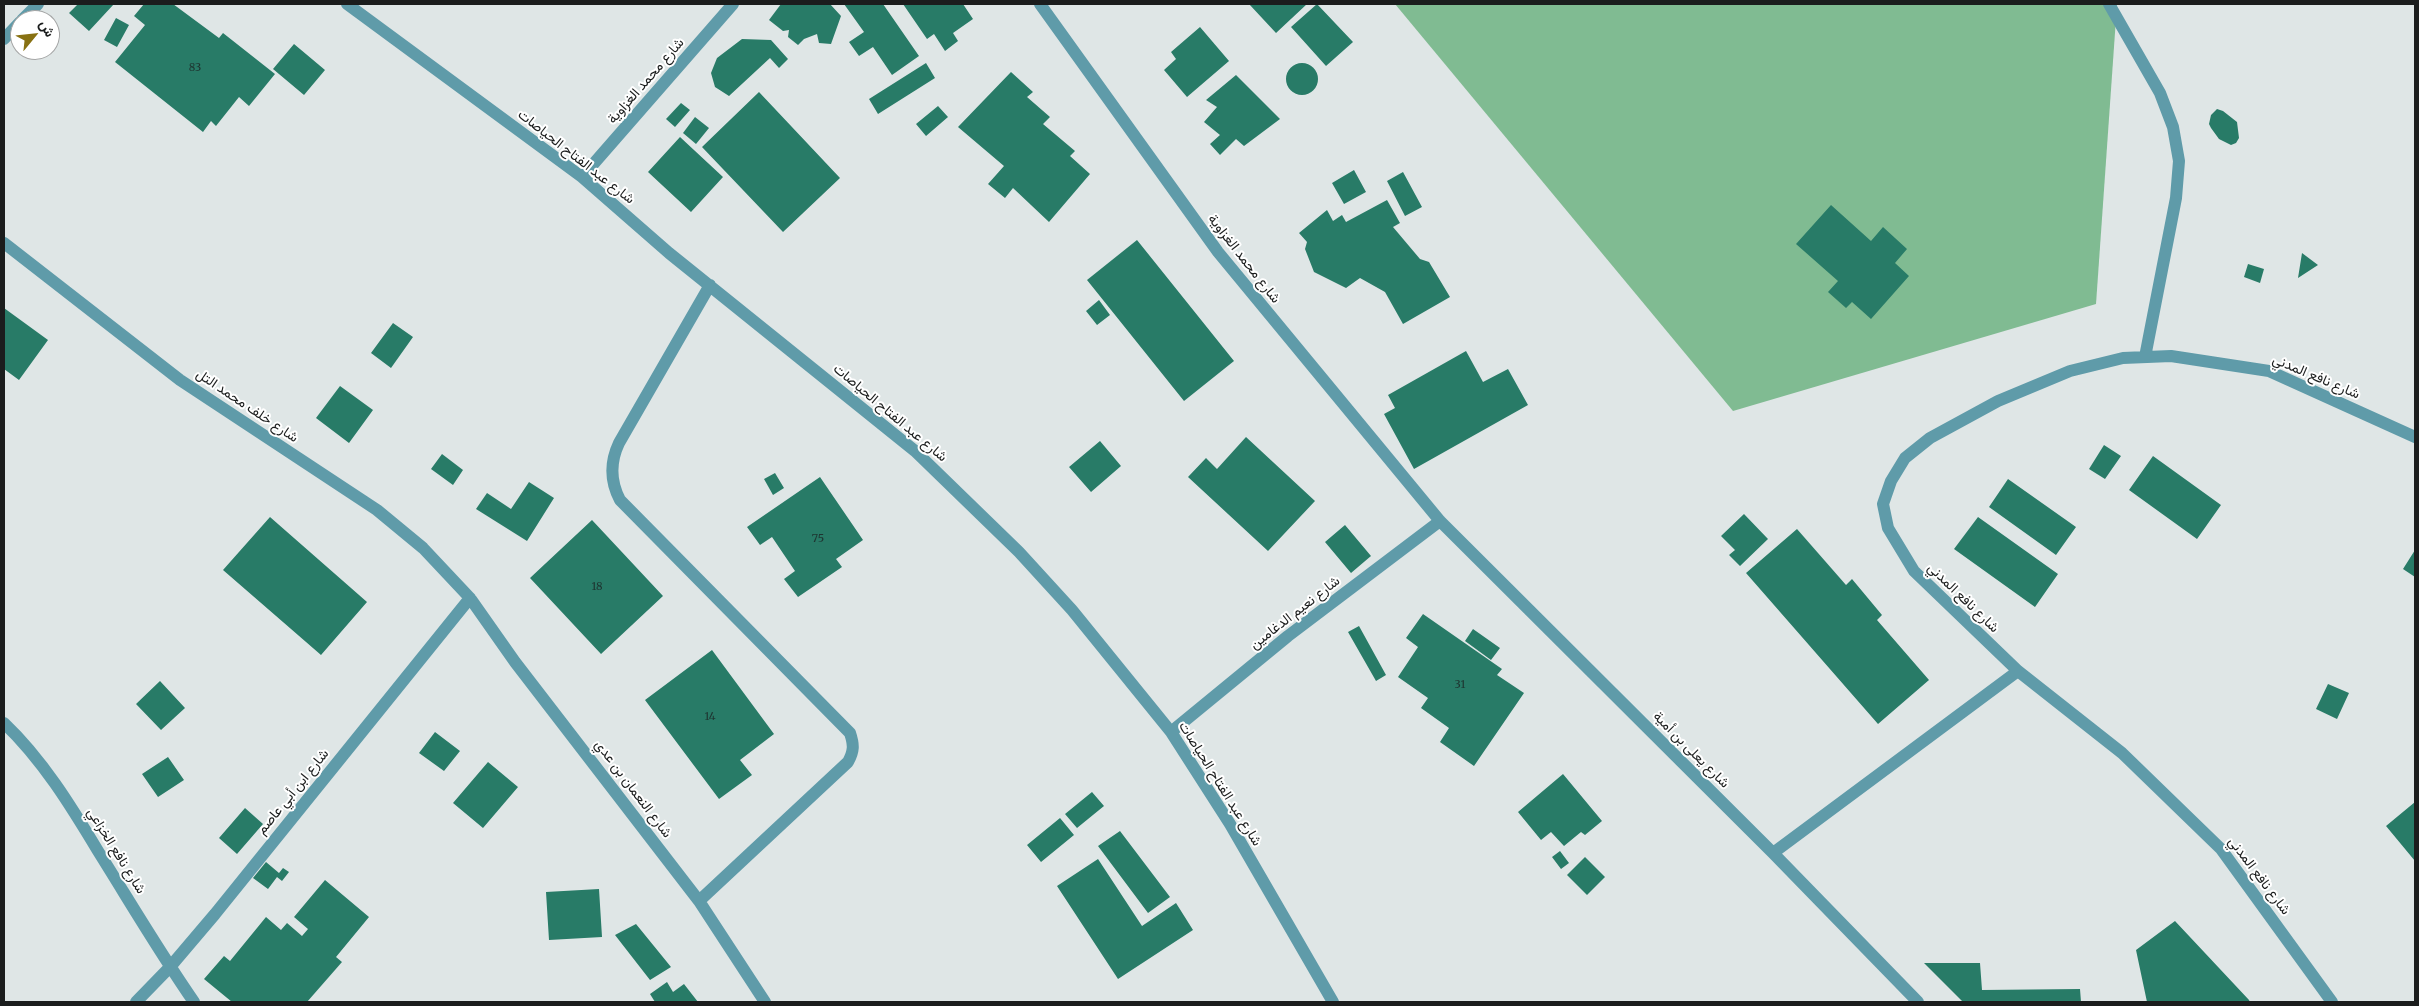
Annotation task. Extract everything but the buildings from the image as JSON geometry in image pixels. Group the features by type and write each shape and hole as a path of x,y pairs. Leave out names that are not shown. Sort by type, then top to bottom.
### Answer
{"street":[{"name":"شارع عبد الفتاح الحياصات","path":"347,4 582,178 669,253 915,451 1019,552 1072,610 1171,732 1230,824 1333,1002"},
{"name":"شارع محمد الغزاوية","path":"582,178 733,4"},
{"name":"شارع محمد الغزاوية","path":"1040,4 1218,252 1440,521"},
{"path":"2108,4 2160,93 2173,127 2179,161 2176,198 2145,357"},
{"name":"شارع خلف محمد التل","path":"4,243 180,380 377,510 422,548 470,598"},
{"path":"699,900 848,762 853,754 854,744 850,733 620,500 613,486 613,455 710,285"},
{"name":"شارع نافع المدني","path":"2332,1002 2221,849 2122,753 2018,671 1914,571 1888,528 1883,504 1891,481 1905,458 1930,438 1998,401 2070,371 2123,358 2171,356 2269,371 2415,437"},
{"name":"شارع نعيم الدغامين","path":"1171,732 1288,636 1440,521"},
{"name":"شارع يعلى بن أمية","path":"1440,521 1918,1002"},
{"name":"شارع النعمان بن عدي","path":"470,598 515,662 699,900 766,1002"},
{"name":"شارع ابن أبي عاصم","path":"136,1002 170,967 470,598"},
{"path":"1773,854 2018,671"},
{"name":"شارع نافع الخزاعي","path":"4,723 25,743 74,811 170,967 194,1002"}],"green space":[{"path":"1395,4 2117,4 2096,304 1733,411"}]}
